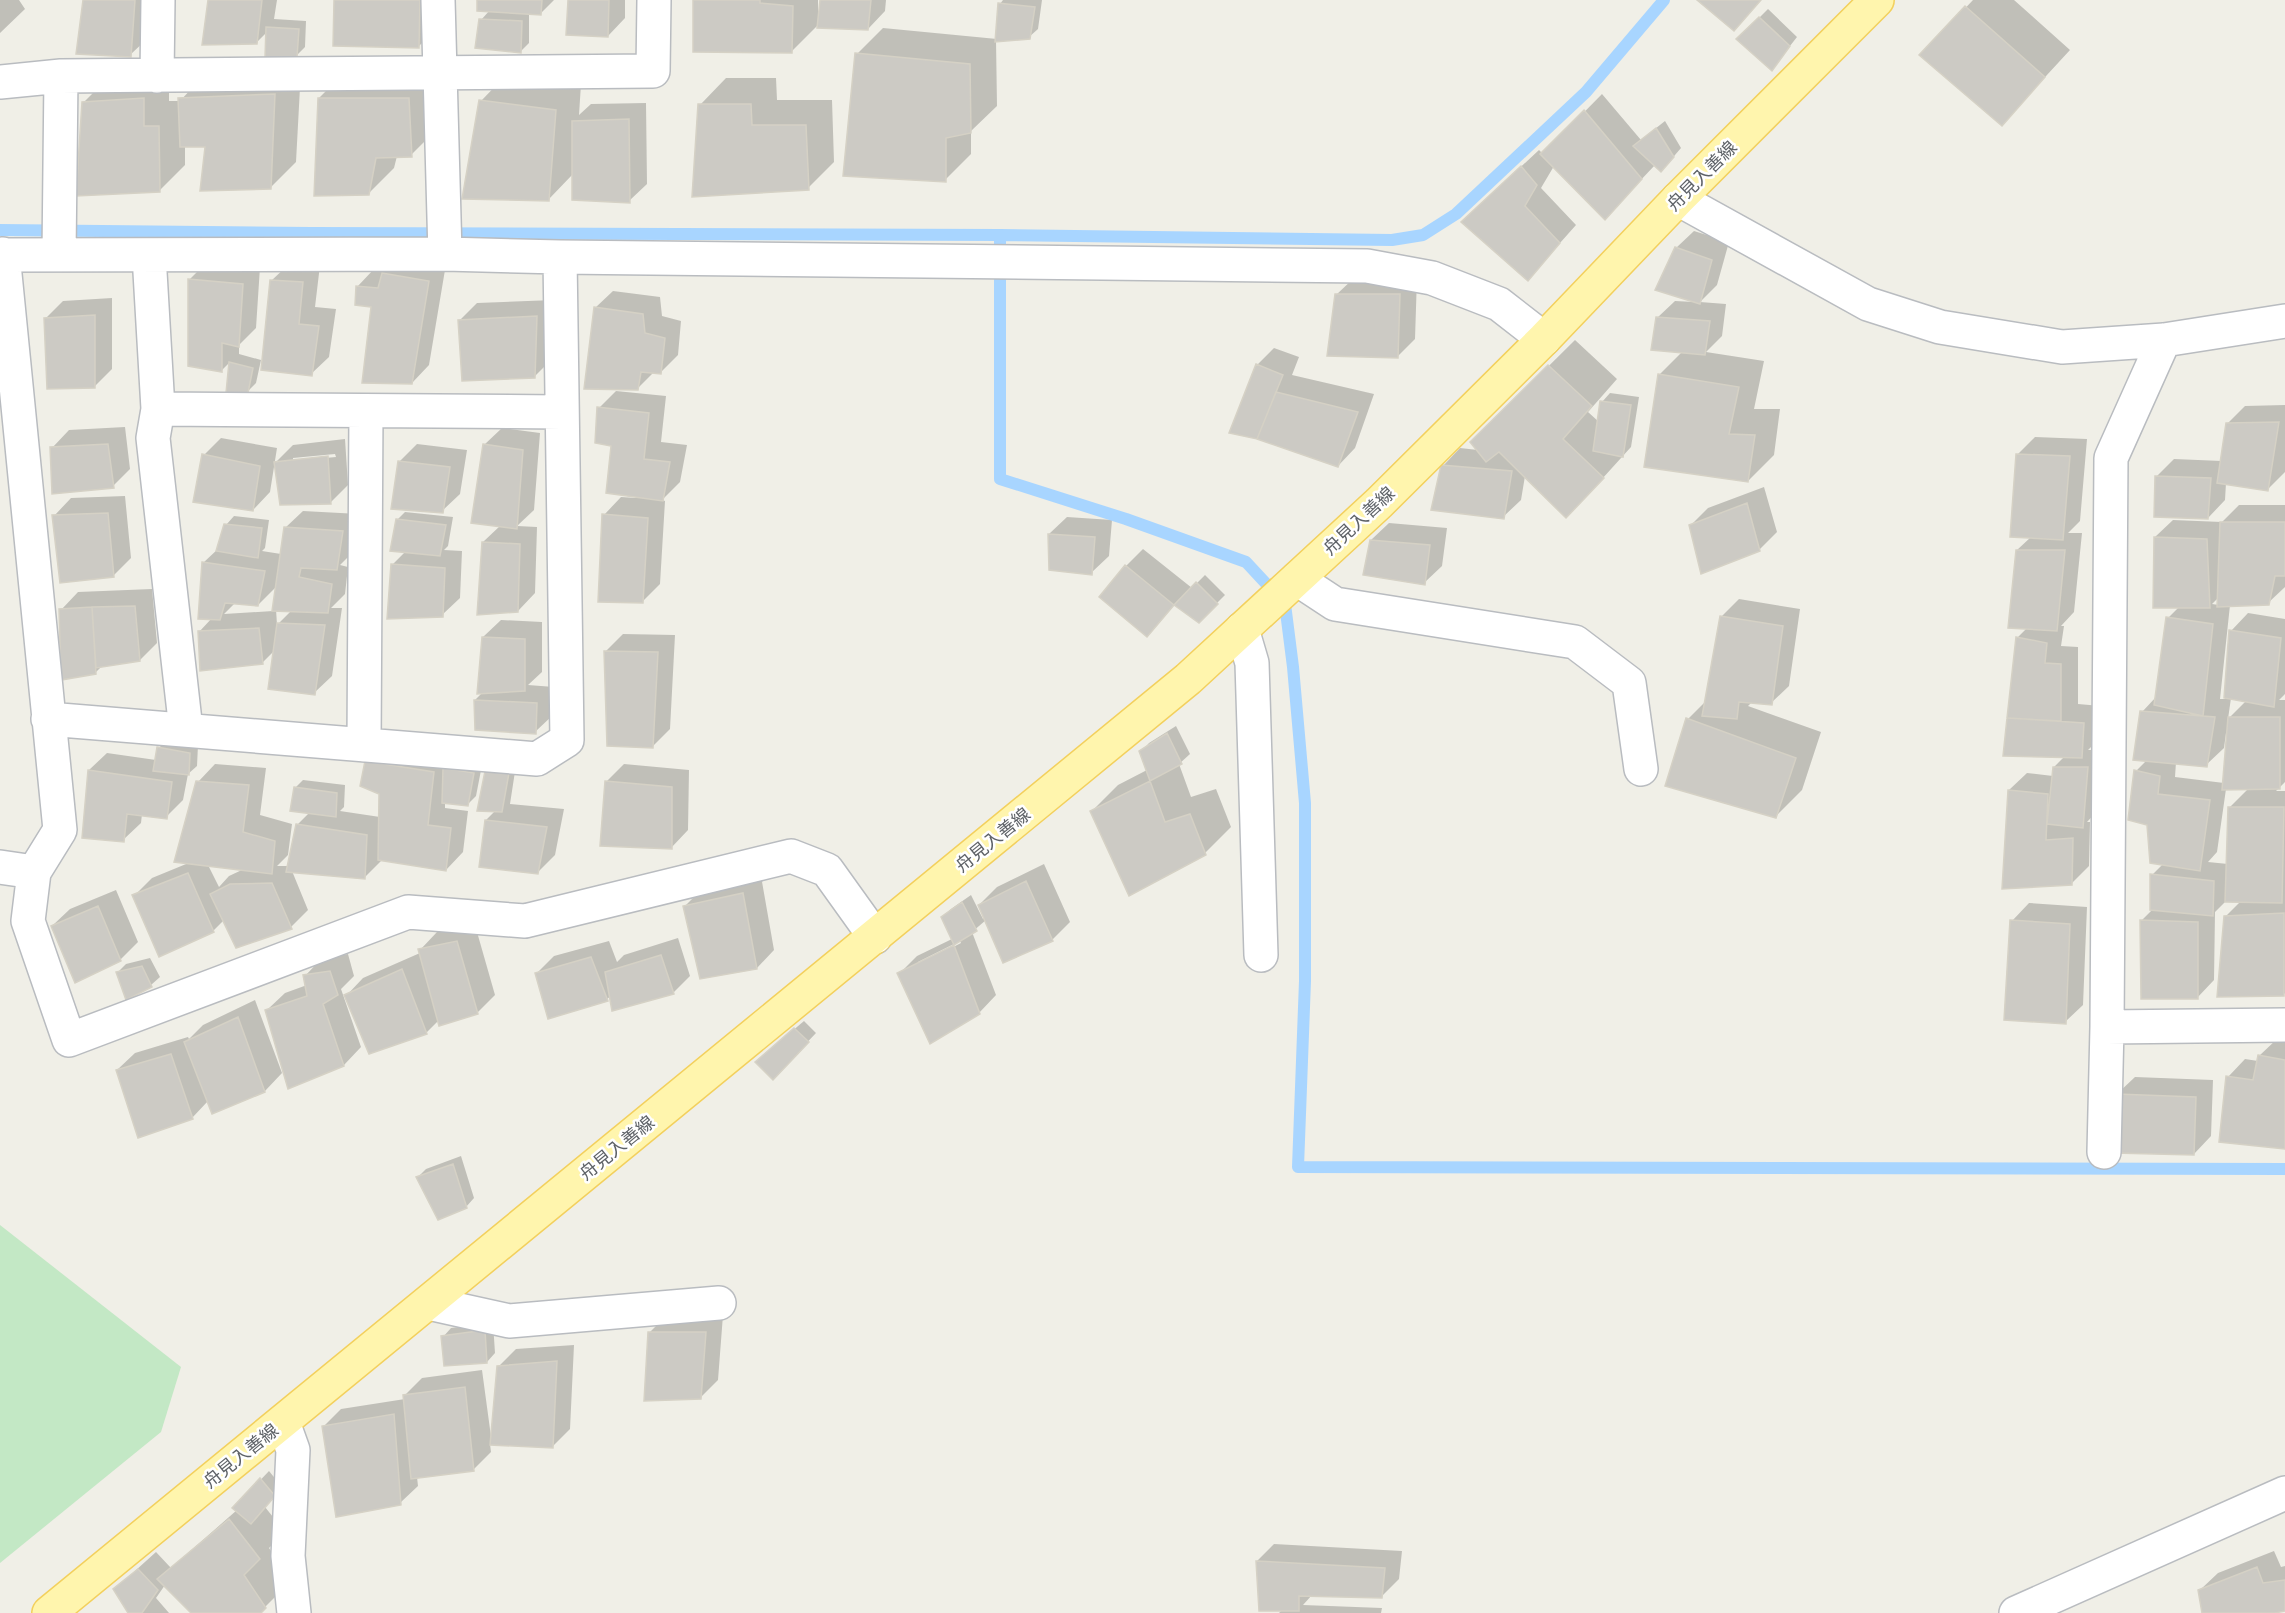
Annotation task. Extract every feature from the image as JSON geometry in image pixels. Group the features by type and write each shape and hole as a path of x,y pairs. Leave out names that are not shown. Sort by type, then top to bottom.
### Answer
{"main road":[{"name":"舟見入善線","path":"49,1613 1188,679 1379,503 1544,339 1678,199 1877,0"}],"street":[{"path":"158,0 158,76"},
{"path":"438,0 445,254"},
{"path":"0,82 61,76 653,71 654,0"},
{"path":"59,255 61,76"},
{"path":"1678,199 1868,304 1940,327 2062,347 2164,340 2285,321"},
{"path":"875,937 827,870 791,856 525,921 408,912 69,1040 28,921 34,872 60,830 1,254 445,254 1367,266 1432,278 1498,304 1544,339"},
{"path":"149,255 158,409 153,438 186,730"},
{"path":"48,719 537,759 567,740 560,257"},
{"path":"2104,1152 2111,458 2164,340"},
{"path":"158,409 562,412"},
{"path":"364,745 366,411"},
{"path":"1297,579 1335,604 1575,642 1629,683 1641,769"},
{"path":"1242,629 1252,663 1261,955"},
{"path":"0,867 34,872"},
{"path":"2107,1027 2285,1025"},
{"path":"429,1303 509,1321 719,1303"},
{"path":"283,1422 293,1450 288,1556 294,1613"},
{"path":"2016,1613 2285,1493"}],"green space":[{"path":"0,1225 181,1367 161,1432 0,1563"}],"building":[{"path":"83,0 135,0 131,57 76,54"},
{"path":"208,0 262,0 257,44 202,45"},
{"path":"334,0 420,0 419,48 333,46"},
{"path":"477,0 542,0 541,15 477,11"},
{"path":"568,0 609,0 608,37 566,35"},
{"path":"693,0 760,0 760,3 793,6 792,53 693,52"},
{"path":"820,0 871,0 868,30 817,28"},
{"path":"1697,0 1761,0 1734,31"},
{"path":"998,3 1035,7 1030,39 995,42"},
{"path":"1965,6 2045,77 2002,126 1919,55"},
{"path":"1759,17 1790,46 1772,71 1736,39"},
{"path":"479,19 522,21 521,53 475,48"},
{"path":"266,27 299,29 297,57 265,58"},
{"path":"855,53 970,64 971,133 946,138 946,182 843,176"},
{"path":"275,94 271,189 200,191 205,147 180,147 178,98"},
{"path":"144,98 144,126 159,126 160,192 76,196 82,102"},
{"path":"318,98 409,98 412,157 376,158 369,195 314,196"},
{"path":"479,100 556,110 549,201 462,199"},
{"path":"698,104 751,104 752,125 806,125 809,190 692,197"},
{"path":"1584,110 1642,179 1605,220 1540,154"},
{"path":"629,119 630,203 572,200 572,121"},
{"path":"1656,128 1674,157 1661,172 1633,146"},
{"path":"1521,166 1537,185 1525,206 1560,243 1528,281 1461,222"},
{"path":"1675,247 1712,260 1700,304 1655,290"},
{"path":"382,273 429,281 412,384 362,383 371,307 355,305 356,286 378,288"},
{"path":"188,279 243,284 239,347 222,343 222,372 188,366"},
{"path":"270,280 303,282 299,324 319,326 312,376 261,370"},
{"path":"1335,294 1400,294 1398,358 1327,356"},
{"path":"594,307 643,314 645,333 665,338 661,374 641,372 638,390 584,389"},
{"path":"95,315 95,388 47,389 44,318"},
{"path":"537,316 535,378 462,381 458,320"},
{"path":"1656,317 1710,321 1705,355 1651,350"},
{"path":"229,362 253,368 248,393 226,393"},
{"path":"1256,364 1283,375 1257,439 1229,433"},
{"path":"1548,365 1592,406 1563,439 1604,478 1566,518 1499,452 1486,462 1470,442"},
{"path":"1658,374 1739,387 1729,434 1755,435 1748,482 1644,467"},
{"path":"1276,392 1358,412 1338,467 1257,439"},
{"path":"1600,401 1631,405 1623,457 1593,451"},
{"path":"597,407 649,413 644,459 670,462 663,501 606,493 611,446 595,443"},
{"path":"2279,422 2268,491 2217,483 2226,423"},
{"path":"108,444 114,488 52,494 50,447"},
{"path":"483,444 523,450 517,529 471,523"},
{"path":"202,454 260,466 253,511 193,502"},
{"path":"2016,454 2070,456 2063,540 2010,537"},
{"path":"328,456 331,504 280,505 274,462"},
{"path":"398,461 450,467 443,513 391,509"},
{"path":"1441,465 1512,471 1504,519 1431,510"},
{"path":"2155,476 2211,478 2208,519 2154,517"},
{"path":"1747,503 1760,551 1701,574 1689,525"},
{"path":"108,513 114,577 60,583 52,515"},
{"path":"602,514 648,518 643,603 598,602"},
{"path":"396,519 446,525 440,556 390,551"},
{"path":"2220,522 2285,522 2285,576 2275,576 2269,605 2217,607"},
{"path":"224,524 262,528 258,558 216,551"},
{"path":"284,527 343,531 337,570 301,568 299,577 332,584 328,613 272,611"},
{"path":"1048,534 1095,537 1092,575 1049,570"},
{"path":"2154,537 2207,539 2210,608 2153,608"},
{"path":"1370,540 1430,545 1425,585 1363,575"},
{"path":"482,542 520,544 518,612 477,615"},
{"path":"2016,550 2065,550 2057,631 2008,628"},
{"path":"202,562 265,571 258,606 225,603 220,620 198,619"},
{"path":"391,564 445,568 443,617 387,619"},
{"path":"1125,565 1174,605 1147,637 1099,597"},
{"path":"1196,582 1218,604 1199,623 1174,605"},
{"path":"135,606 140,661 96,668 92,607"},
{"path":"92,607 96,674 61,680 59,609"},
{"path":"1720,616 1783,626 1772,705 1739,702 1737,719 1702,716"},
{"path":"2166,617 2213,624 2203,716 2154,705"},
{"path":"277,623 325,625 315,695 268,689"},
{"path":"259,628 263,664 200,671 198,631"},
{"path":"2229,630 2281,638 2274,707 2224,698"},
{"path":"482,637 525,639 525,691 477,694"},
{"path":"2016,637 2047,643 2045,663 2061,664 2061,721 2007,718"},
{"path":"604,651 658,652 653,748 607,746"},
{"path":"474,700 537,703 536,734 475,730"},
{"path":"2140,711 2215,717 2207,767 2133,760"},
{"path":"2228,717 2280,717 2280,789 2222,790"},
{"path":"1686,718 1796,758 1776,818 1665,786"},
{"path":"2007,718 2084,723 2082,758 2003,756"},
{"path":"1167,733 1182,764 1150,781 1139,751"},
{"path":"157,747 190,753 189,775 153,771"},
{"path":"365,761 434,772 428,825 451,828 446,871 378,860 379,794 360,786"},
{"path":"2053,767 2088,767 2083,828 2047,824"},
{"path":"443,768 474,773 468,806 442,803"},
{"path":"88,770 172,782 167,819 127,814 124,842 82,838"},
{"path":"2134,770 2160,776 2158,794 2210,800 2200,871 2150,863 2147,825 2128,820"},
{"path":"485,771 509,773 502,812 477,811"},
{"path":"196,781 249,785 243,832 275,841 272,874 174,862"},
{"path":"605,781 672,787 672,849 600,846"},
{"path":"1150,781 1165,822 1190,814 1206,855 1129,896 1090,811"},
{"path":"294,787 337,793 336,817 290,811"},
{"path":"2008,790 2048,794 2046,840 2073,838 2072,885 2002,889"},
{"path":"2228,807 2284,807 2282,903 2225,902"},
{"path":"485,820 547,827 538,874 479,867"},
{"path":"296,824 367,835 365,879 286,872"},
{"path":"188,873 214,932 159,957 132,895"},
{"path":"2150,874 2214,881 2213,916 2150,910"},
{"path":"1026,881 1053,941 1003,963 978,905"},
{"path":"272,883 292,929 236,948 210,894 230,884"},
{"path":"743,893 757,969 700,979 683,906"},
{"path":"962,902 977,931 954,945 941,917"},
{"path":"98,906 121,961 75,983 51,926"},
{"path":"2284,913 2284,996 2217,997 2224,916"},
{"path":"2010,920 2070,924 2066,1024 2004,1020"},
{"path":"2140,920 2198,922 2198,999 2141,999"},
{"path":"457,941 478,1014 439,1026 418,949"},
{"path":"954,945 980,1014 930,1044 897,973"},
{"path":"661,955 674,994 612,1011 605,972"},
{"path":"591,957 608,1001 548,1019 535,973"},
{"path":"142,966 152,987 126,1000 116,972"},
{"path":"402,969 427,1034 369,1054 344,995"},
{"path":"330,971 338,995 323,1004 344,1066 288,1089 265,1010 307,996 303,975"},
{"path":"238,1017 265,1092 212,1114 184,1042"},
{"path":"794,1028 809,1042 773,1080 755,1062"},
{"path":"171,1054 193,1119 138,1138 116,1070"},
{"path":"2258,1055 2285,1060 2285,1149 2219,1142 2226,1076 2253,1080"},
{"path":"2116,1094 2196,1097 2194,1155 2114,1153"},
{"path":"453,1164 467,1208 438,1220 416,1177"},
{"path":"485,1330 487,1363 444,1366 441,1336"},
{"path":"648,1332 706,1332 701,1399 644,1401"},
{"path":"557,1361 553,1448 490,1445 497,1366"},
{"path":"465,1387 474,1471 411,1479 403,1395"},
{"path":"394,1414 401,1505 336,1517 322,1426"},
{"path":"260,1478 275,1496 251,1524 232,1508"},
{"path":"229,1519 260,1559 244,1575 266,1608 261,1613 191,1613 157,1579"},
{"path":"1256,1561 1385,1568 1382,1598 1299,1596 1299,1611 1259,1611"},
{"path":"2257,1567 2263,1583 2285,1580 2285,1611 2202,1613 2198,1590"},
{"path":"138,1569 158,1590 142,1613 128,1613 113,1589"}],"waterway":[{"path":"1000,235 1392,240 1423,235 1456,214 1586,92 1664,0"},
{"path":"0,230 1000,235 1000,479 1126,519 1246,562 1285,604 1305,803 1305,981 1298,1167 2285,1169"}]}
